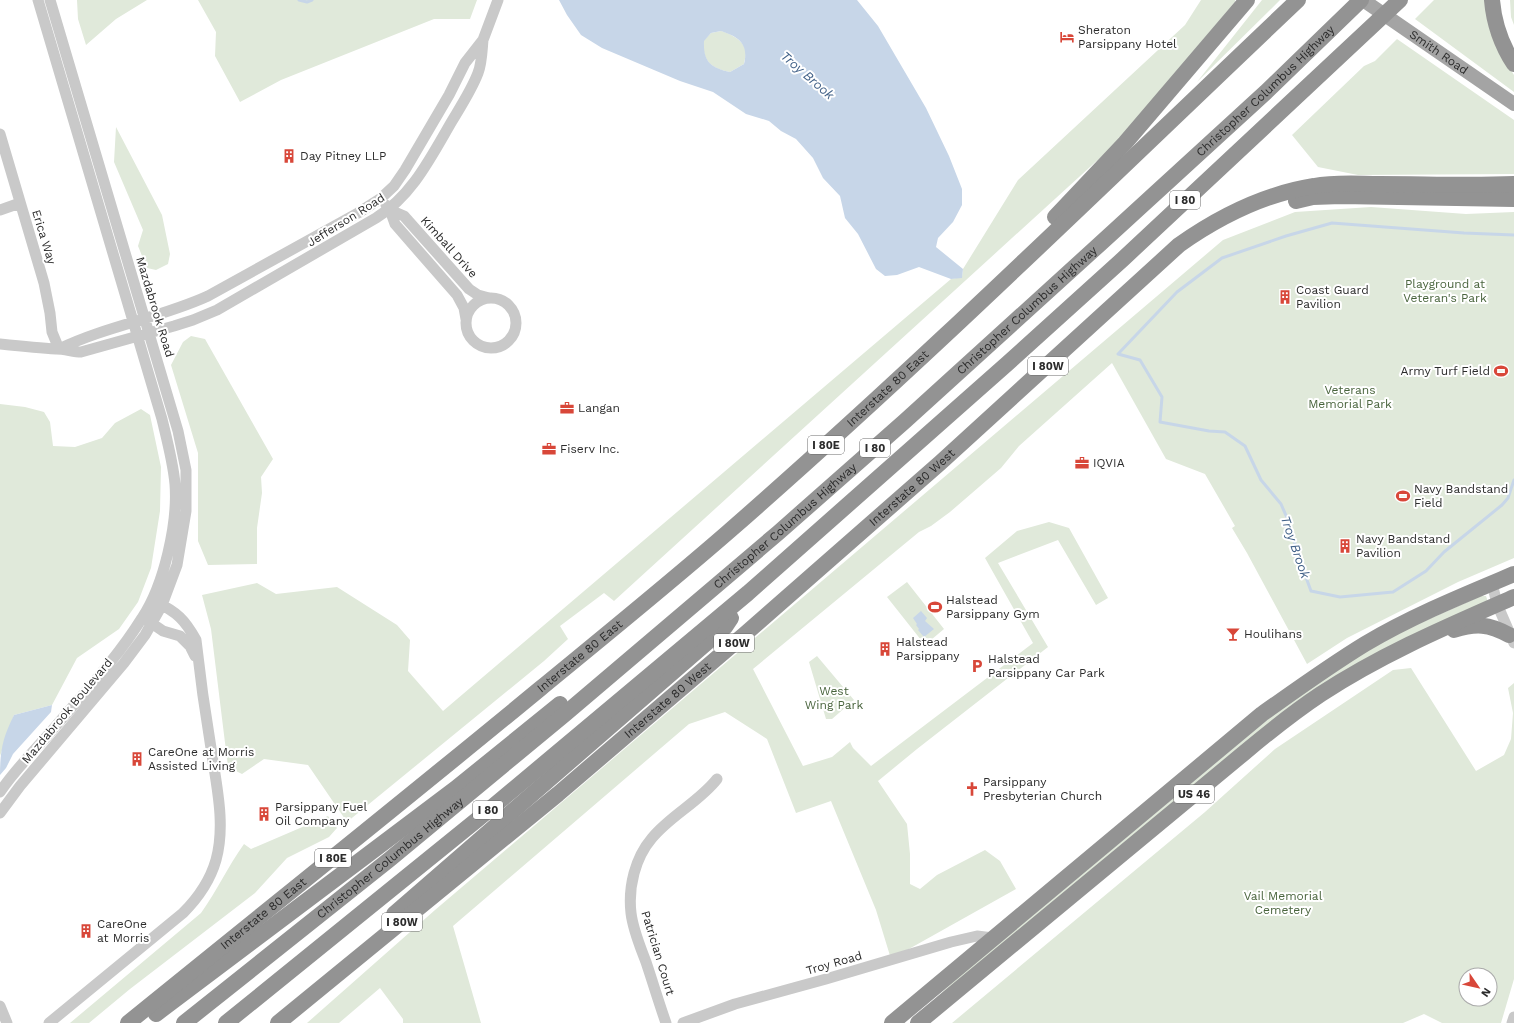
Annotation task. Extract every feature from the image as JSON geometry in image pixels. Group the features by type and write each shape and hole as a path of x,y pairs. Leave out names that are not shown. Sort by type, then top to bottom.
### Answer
{"highway":[{"path":"1015,270 1030,243 1125,143 1240,6 1247,0"},
{"name":"Christopher Columbus Highway","path":"184,1023 390,858 596,689 767,542 910,416 1266,92 1337,22 1362,0"},
{"name":"Christopher Columbus Highway","path":"226,1023 478,819 748,593 1135,248 1400,0"},
{"path":"1492,0 1496,26 1502,42 1514,64"},
{"name":"Interstate 80 East","path":"128,1023 466,751 725,534 827,444 1015,270 1296,2"},
{"path":"1154,269 1179,245 1222,217 1267,198 1291,191 1315,186 1342,184 1514,184"},
{"path":"1154,269 1187,252 1228,226 1266,209 1301,199 1341,196 1514,199"},
{"name":"Interstate 80 West","path":"278,1023 558,794 732,645 940,463 1154,269"},
{"name":"US 46","path":"892,1023 1262,714 1301,686 1366,644 1468,593 1514,574"},
{"path":"272,1023 318,981 725,627 748,593"},
{"name":"US 46","path":"918,1023 1294,712 1354,674 1409,644 1514,597"},
{"path":"1409,644 1464,627 1477,625 1492,627 1512,639"},
{"path":"144,1023 455,789 573,694 596,689"},
{"path":"902,1023 932,991"}],"main road":[{"name":"Smith Road","path":"1362,0 1514,104"}],"street":[{"name":"Mazdabrook Road","path":"38,0 74,125 134,322 170,451 175,486 174,518 157,603"},
{"name":"Mazdabrook Road","path":"50,0 178,431 186,470 186,511 177,565 147,621"},
{"name":"Jefferson Road","path":"0,344 81,352 193,320 217,310 362,228 390,210 407,193 421,173 461,105 478,72 483,40 498,0"},
{"name":"Jefferson Road","path":"59,349 78,340 145,318 185,307 208,296 380,199 394,186 405,170 434,122 465,64 483,40"},
{"name":"Erica Way","path":"0,134 46,290 52,332 59,349"},
{"name":"Kimball Drive","path":"380,199 390,210 395,224 457,295 464,308 466,328 474,343 490,349 504,345 510,340 516,325 512,309 499,299 478,295 469,289 404,216 390,210"},
{"path":"0,210 20,203"},
{"path":"466,319 474,304 490,298"},
{"path":"1492,583 1497,604 1512,639"},
{"path":"49,1023 183,913 196,900 211,874 216,860 219,848 219,808 196,640 186,623 171,610 157,603"},
{"path":"147,621 163,631 180,636 190,646 199,667"},
{"name":"Mazdabrook Boulevard","path":"0,792 117,654 147,621"},
{"name":"Mazdabrook Boulevard","path":"0,813 25,780 124,663 147,621"},
{"name":"Patrician Court","path":"666,1023 633,922 631,903 632,881 640,857 652,838 671,820 709,790 717,779"},
{"name":"Troy Road","path":"683,1023 735,1004 826,980 952,942 977,936 993,938"},
{"path":"0,1006 7,1023"},
{"path":"1512,1023 1514,1017"}],"green space":[{"path":"77,0 147,0 116,19 86,45 78,19"},
{"path":"198,0 477,0 470,19 434,19 281,80 240,102 215,56 216,32"},
{"path":"1201,0 1235,0 1235,2 1113,146 614,601 604,593 560,626 568,639 544,661 347,822 308,765 264,759 242,774 228,767 211,629 202,595 257,583 276,594 337,587 397,625 410,640 408,671 443,711 951,279 962,277 963,269 1018,180 1185,25"},
{"path":"1262,0 1280,0 1197,82"},
{"path":"1434,0 1486,0 1500,53 1514,75 1514,92 1415,19"},
{"path":"1510,0 1514,0 1514,25 1511,17"},
{"path":"721,31 729,34 741,42 745,49 746,55 744,64 730,72 709,63 703,48 703,41 711,33"},
{"path":"1397,39 1514,120 1514,174 1358,175 1318,167 1292,135 1364,66 1375,61"},
{"path":"116,127 162,215 170,254 168,264 156,270 147,268 138,246 143,230 114,162"},
{"name":"Veterans Memorial Park","path":"1371,207 1466,214 1514,212 1514,558 1458,582 1347,638 1307,664 1232,528 1235,526 1205,474 1166,459 1112,363 1019,446 1001,468 950,512 931,526 919,532 753,669 803,766 832,757 850,742 853,748 871,766 1033,643 985,558 1017,531 1049,522 1069,528 1108,598 1096,605 1058,540 998,563 1048,647 878,781 907,824 910,854 910,884 920,889 937,875 985,850 1000,861 1016,889 891,959 876,910 831,801 796,813 767,739 725,712 689,724 453,926 481,1023 403,1023 403,1019 380,988 339,1023 307,1023 435,910 1223,240 1295,212"},
{"path":"191,336 205,339 273,459 261,477 262,493 257,528 257,564 208,565 198,541 198,453 171,365 183,342"},
{"path":"0,404 25,407 44,412 50,422 53,446 75,447 102,438 115,423 141,409 150,415 161,467 160,511 151,568 138,602 119,629 77,658 52,705 14,715 0,756"},
{"path":"907,582 944,629 925,645 887,597"},
{"path":"1481,596 1486,596 1488,602 1349,671 912,1021 955,980 1292,699 1343,665 1402,631"},
{"name":"West Wing Park","path":"817,656 854,700 832,719 826,719 809,662"},
{"name":"Vail Memorial Cemetery","path":"1411,668 1476,771 1504,755 1511,739 1513,713 1508,688 1514,683 1514,979 1501,1023 1442,1023 1424,1014 1403,1023 952,1023 1205,812 1275,749 1393,670"},
{"path":"328,816 337,828 329,837 287,858 255,893 130,989 89,1023 70,1023 201,913 244,844 251,849"}],"water":[{"path":"559,0 857,0 878,26 926,108 949,156 962,189 962,205 953,222 938,238 936,247 963,269 962,278 951,279 919,267 897,275 885,276 876,269 858,234 845,218 840,196 823,178 813,158 796,139 781,131 769,121 746,114 713,92 680,81 602,48 581,35 567,15","holes":["721,31 738,39 744,46 744,64 730,72 713,66 705,54 704,41 711,33"]},
{"path":"921,611 927,618 925,621 934,629 924,637 918,630 917,624 913,618"},
{"path":"52,705 51,712 13,754 6,768 0,775 3,744 7,730 14,715"}],"waterway":[{"name":"Troy Brook","path":"299,0 307,2 312,0"},
{"name":"Troy Brook","path":"1514,235 1464,233 1332,223 1286,236 1222,258 1177,292 1118,354 1140,360 1162,397 1160,422 1209,431 1225,432 1245,446 1261,480 1281,504 1291,527 1297,553 1311,591 1340,597 1393,592 1426,571 1444,552 1502,505 1508,498 1514,480"}],"place":[{"name":"Sheraton Parsippany Hotel","path":"1067,37"},
{"name":"Day Pitney LLP","path":"289,156"},
{"name":"Coast Guard Pavilion","path":"1285,297"},
{"name":"Army Turf Field","path":"1501,371"},
{"name":"Langan","path":"567,408"},
{"name":"Fiserv Inc.","path":"549,449"},
{"name":"IQVIA","path":"1082,463"},
{"name":"Navy Bandstand Field","path":"1403,496"},
{"name":"Navy Bandstand Pavilion","path":"1345,546"},
{"name":"Halstead Parsippany Gym","path":"935,607"},
{"name":"Houlihans","path":"1233,634"},
{"name":"Halstead Parsippany","path":"885,649"},
{"name":"Halstead Parsippany Car Park","path":"977,666"},
{"name":"CareOne at Morris Assisted Living","path":"137,759"},
{"name":"Parsippany Presbyterian Church","path":"972,789"},
{"name":"Parsippany Fuel Oil Company","path":"264,814"},
{"name":"CareOne at Morris","path":"86,931"}],"park label":[{"name":"Playground at Veteran's Park","path":"1445,291"}]}
